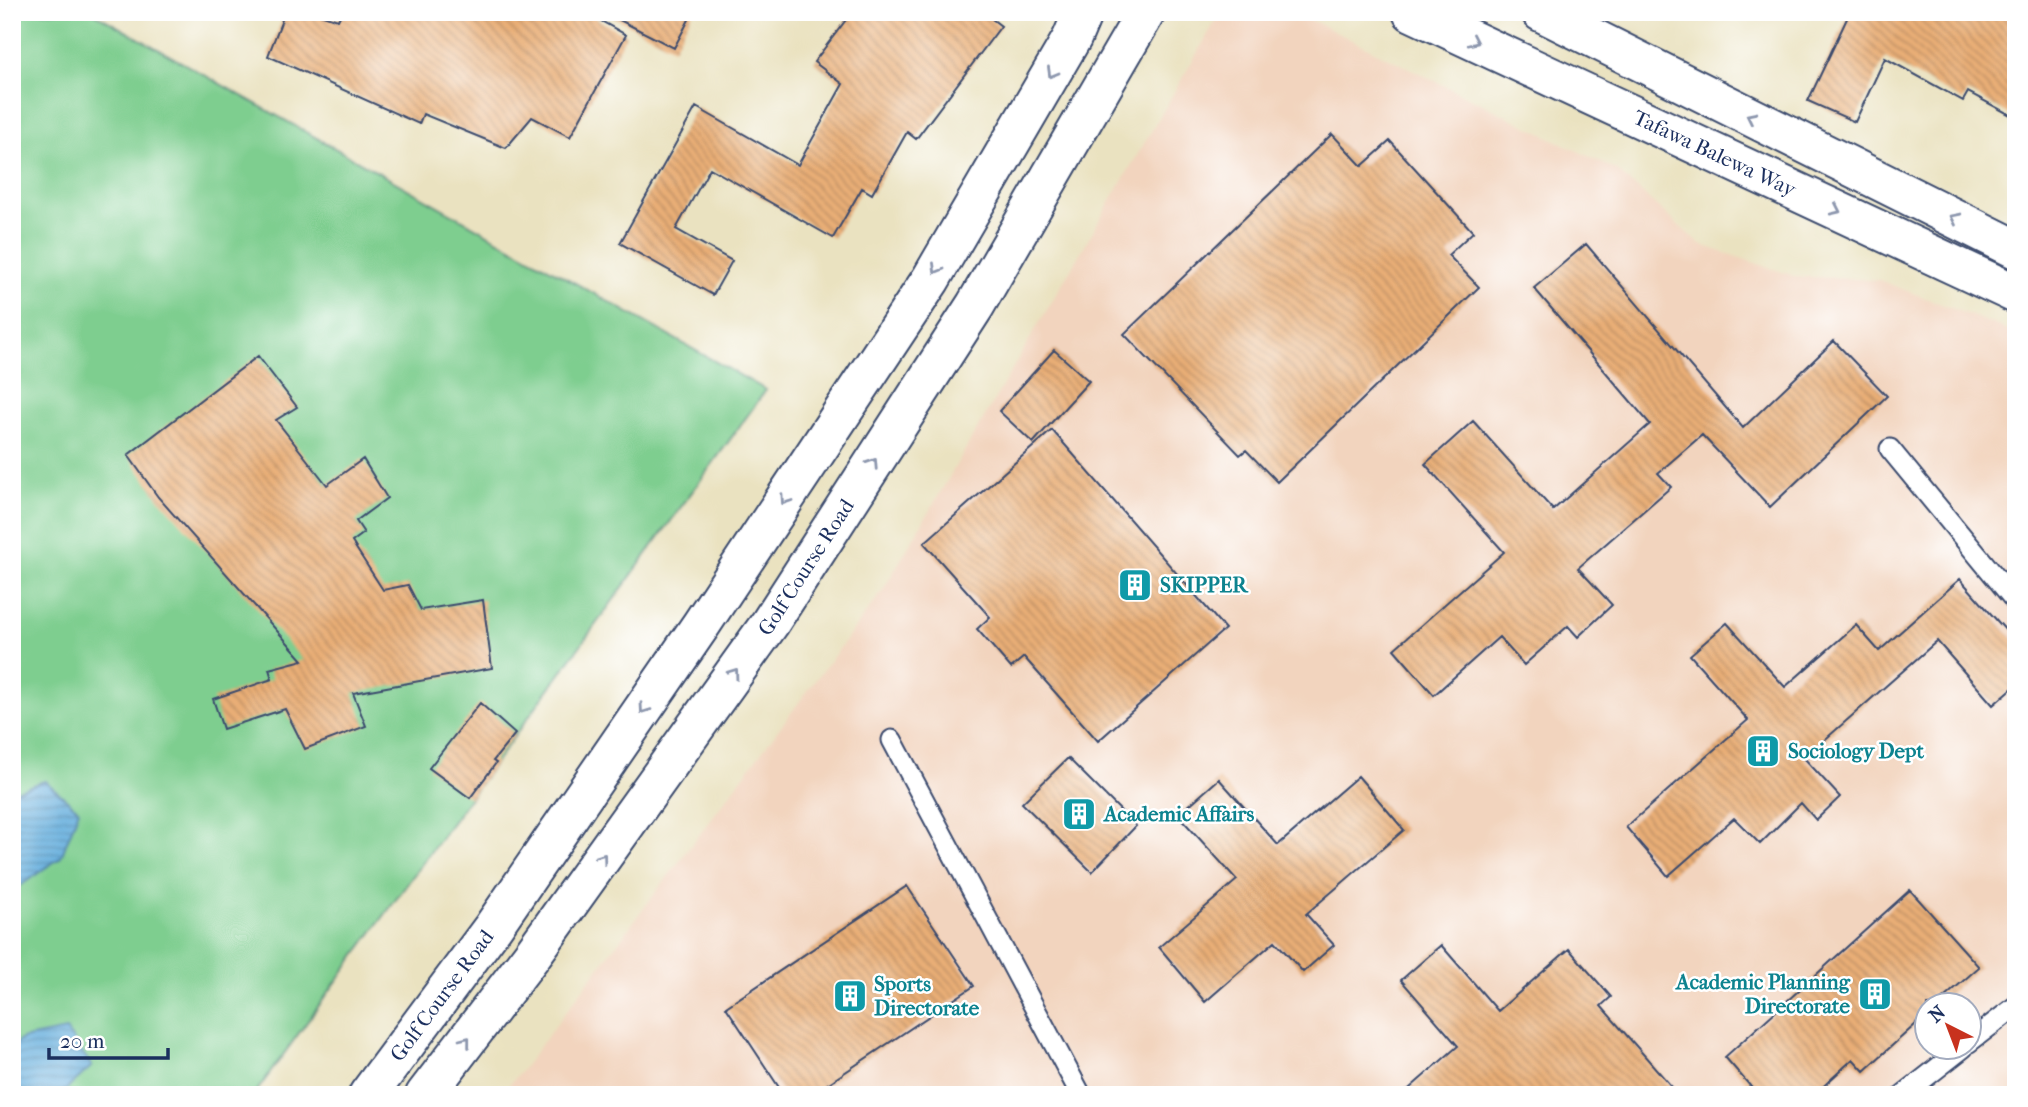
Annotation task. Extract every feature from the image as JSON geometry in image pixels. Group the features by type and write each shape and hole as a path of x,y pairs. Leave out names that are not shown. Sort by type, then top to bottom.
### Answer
{"street":[{"name":"Golf Course Road","path":"369,1095 493,927 701,625 931,279 1072,38 1083,12"},
{"name":"Golf Course Road","path":"425,1095 532,956 770,623 975,306 1146,12"},
{"name":"Tafawa Balewa Way","path":"1412,12 2016,294"},
{"path":"1541,12 2016,249"},
{"path":"493,927 532,956"}],"lane":[{"path":"1890,449 2016,602"},
{"path":"892,740 1081,1095"},
{"path":"1982,1033 2016,1006"},
{"path":"1903,1095 1945,1062"}],"shaded area":[{"path":"1221,12 1295,12 1616,170 1701,245 1794,276 1879,280 2016,333 2016,1095 499,1095 519,1074 882,592"}],"green space":[{"path":"12,12 92,12 766,390 254,1095 12,1095"}],"water":[{"path":"45,781 79,810 61,857 20,886 12,878 12,792"},
{"path":"66,1030 92,1066 60,1095 12,1095 12,1046 22,1039"}],"building":[{"path":"285,12 314,12 338,20 342,12 585,12 626,35 570,137 532,117 506,148 423,114 419,124 268,56"},
{"path":"604,12 693,12 674,48"},
{"path":"852,12 983,12 1001,26 916,139 907,132 872,194 862,188 833,238 710,168 676,229 732,261 713,295 620,243 696,107 798,165 843,84 814,62"},
{"path":"1850,12 2016,12 2016,118 1968,92 1963,101 1885,58 1855,122 1808,101"},
{"path":"1332,134 1362,166 1390,141 1473,232 1448,255 1479,287 1277,482 1246,450 1240,455 1124,334"},
{"path":"1586,244 1743,428 1834,341 1887,396 1770,507 1702,435 1658,473 1671,487 1578,568 1612,605 1578,637 1568,626 1524,665 1499,637 1434,695 1394,649 1504,552 1425,464 1473,421 1553,510 1650,424 1534,288"},
{"path":"1054,350 1089,381 1033,443 999,411"},
{"path":"258,356 297,407 276,420 327,485 363,459 387,498 356,521 364,533 352,542 383,590 408,585 421,610 483,600 492,668 353,693 366,726 305,749 285,709 223,729 213,699 272,679 269,669 303,660 158,497 128,455"},
{"name":"SKIPPER","path":"1052,430 1225,629 1098,741 1024,657 1011,668 977,629 990,617 924,543"},
{"path":"1960,579 2016,642 2016,685 1993,705 1937,641 1804,758 1840,797 1816,820 1801,803 1760,844 1734,818 1668,876 1626,827 1748,720 1690,655 1727,623 1785,687 1856,625 1879,651"},
{"path":"480,703 515,734 493,761 496,763 470,798 429,768"},
{"name":"Academic Affairs","path":"1068,758 1136,826 1092,872 1022,803"},
{"path":"1358,776 1404,830 1306,914 1334,945 1303,972 1275,941 1205,1002 1159,947 1237,880 1178,815 1219,779 1278,845"},
{"name":"Sports Directorate","path":"907,886 974,986 811,1095 784,1095 726,1007"},
{"name":"Academic Planning Directorate","path":"1910,890 1979,967 1951,992 1912,992 1912,1028 1864,1071 1853,1059 1814,1095 1758,1095 1725,1057"},
{"path":"1441,945 1498,1011 1569,949 1611,997 1601,1006 1679,1095 1402,1095 1458,1046 1401,980"}],"place":[{"name":"SKIPPER","path":"1135,585"},
{"name":"Sociology Dept","path":"1763,751"},
{"name":"Academic Affairs","path":"1079,814"},
{"name":"Academic Planning Directorate","path":"1875,994"},
{"name":"Sports Directorate","path":"850,996"}]}
